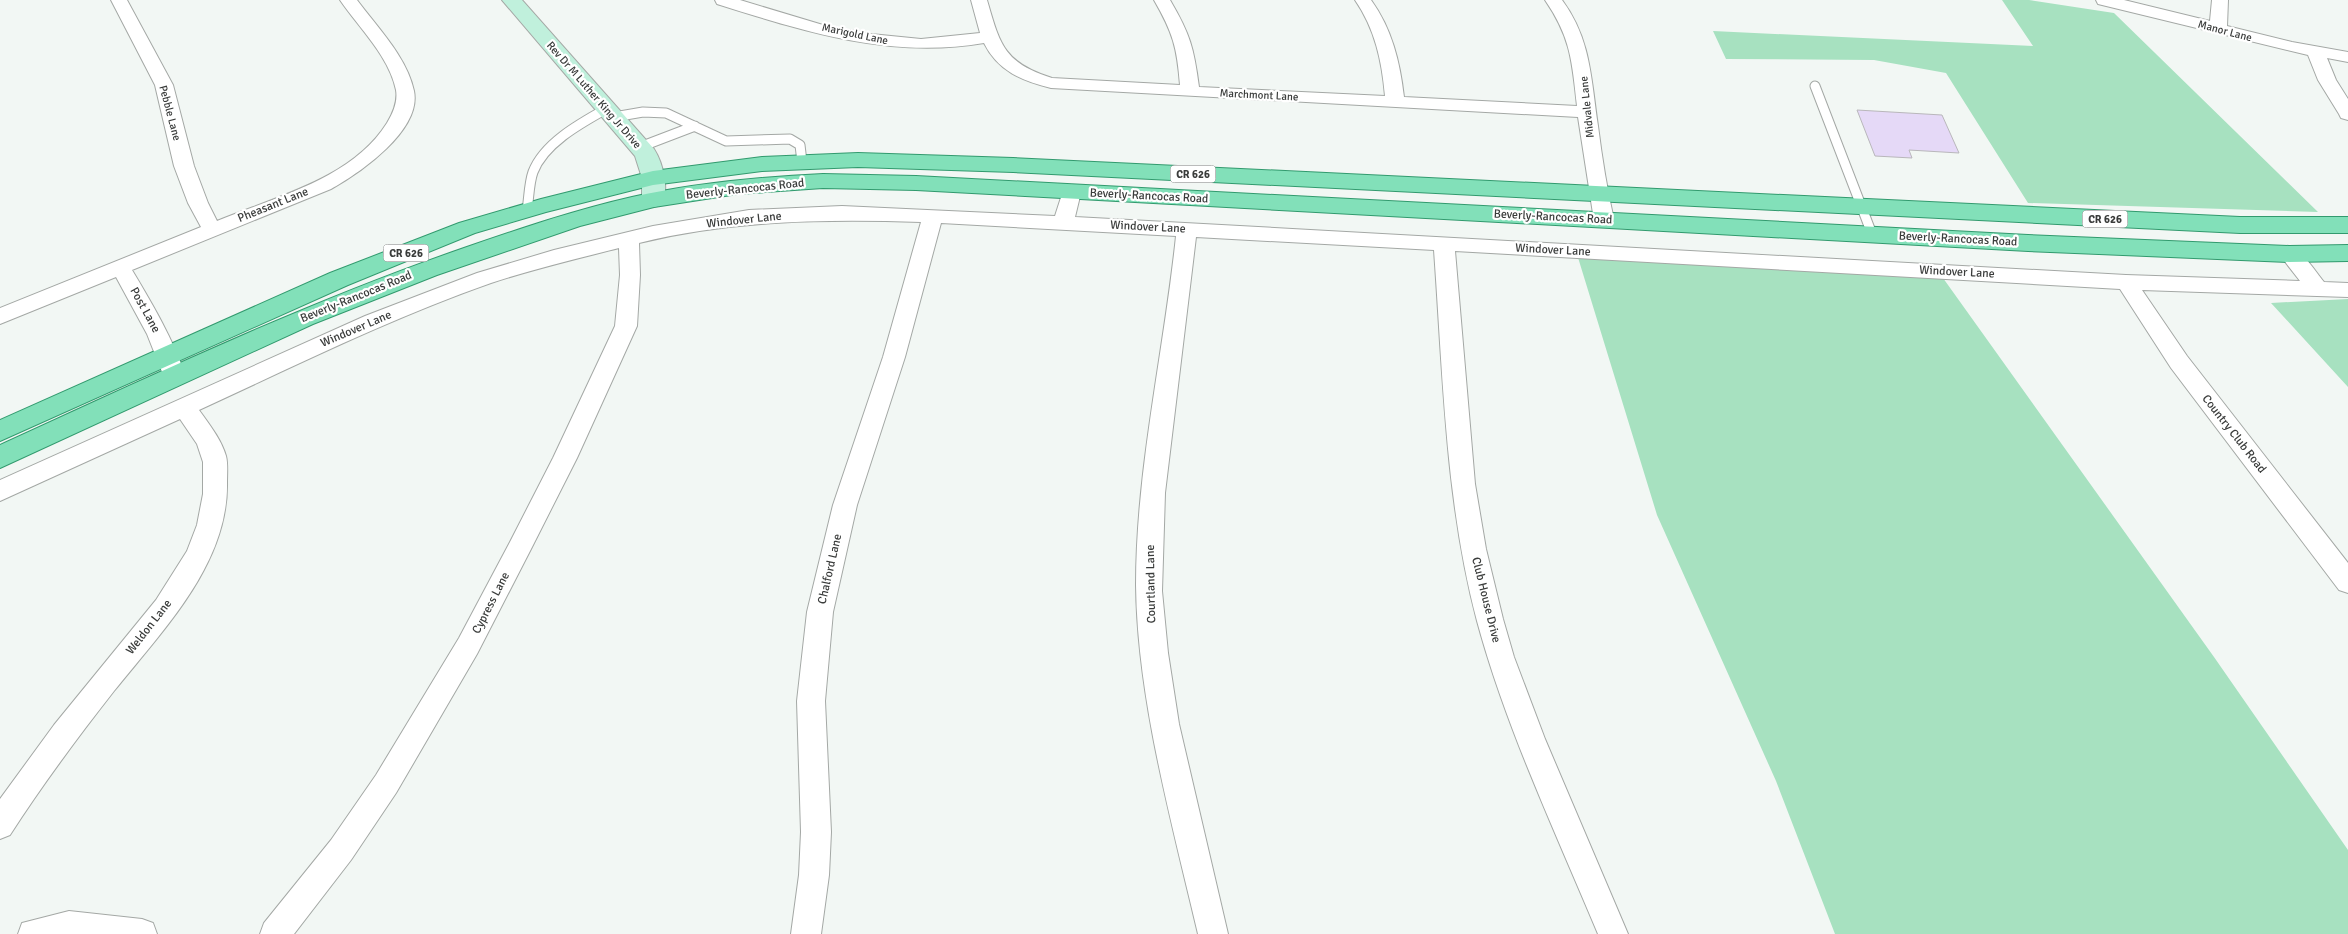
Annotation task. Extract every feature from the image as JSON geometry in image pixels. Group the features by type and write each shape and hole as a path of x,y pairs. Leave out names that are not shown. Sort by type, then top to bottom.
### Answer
{"main road":[{"name":"Beverly-Rancocas Road","path":"0,457 339,279 468,228 527,210 653,189 762,164 858,160 897,161 2240,225 2348,225"},
{"path":"1070,192 1088,185 1109,183 1212,189 1236,186 1257,177"},
{"name":"Beverly-Rancocas Road","path":"0,431 434,266 579,218 653,189 750,186 825,181 2289,254 2348,253"}],"street":[{"name":"Pebble Lane","path":"119,0 164,85 184,166 198,203 212,230"},
{"name":"Pheasant Lane","path":"0,316 296,196 348,172 369,156 389,135 406,101 405,89 394,65 348,0"},
{"name":"Rev Dr M Luther King Jr Drive","path":"512,0 646,154 653,189"},
{"name":"Marigold Lane","path":"723,0 824,28 881,40 937,44 989,37"},
{"name":"Marchmont Lane","path":"979,0 989,37 1002,59 1015,70 1032,78 1075,86 1587,112"},
{"path":"1162,0 1178,27 1186,53 1190,91"},
{"path":"1363,0 1372,11 1384,39 1393,80 1395,102"},
{"name":"Midvale Lane","path":"1553,0 1567,18 1580,48 1598,194 1604,220"},
{"name":"Manor Lane","path":"2104,0 2315,52 2348,56"},
{"path":"2218,29 2220,0"},
{"path":"2315,52 2327,80 2348,114"},
{"path":"1063,222 1070,192"},
{"name":"Windover Lane","path":"0,491 373,321 484,278 554,257 629,238 685,227 756,217 842,213 934,216 2126,282 2348,290"},
{"name":"Chalford Lane","path":"806,934 814,875 816,832 811,701 820,612 845,505 894,357 934,216"},
{"name":"Courtland Lane","path":"1187,229 1181,294 1150,521 1149,590 1159,688 1166,727 1213,934"},
{"name":"Cypress Lane","path":"275,934 341,850 386,784 468,646 519,549 626,326 630,275 629,238"},
{"name":"Club House Drive","path":"1444,245 1463,484 1474,550 1490,620 1501,657 1531,739 1613,934"},
{"path":"2289,254 2320,290"},
{"name":"Post Lane","path":"120,267 171,366"},
{"name":"Country Club Road","path":"2126,282 2179,362 2348,582"},
{"name":"Weldon Lane","path":"0,825 19,794 64,735 165,609 199,553 210,528 215,507 215,460 204,436 184,407"},
{"path":"33,934 69,926 142,934"}],"lane":[{"path":"1815,86 1872,234"},
{"path":"527,210 534,170 554,145 582,122 610,113 666,113 726,141 790,139 800,145 802,162"},
{"path":"640,147 695,126"}],"green space":[{"path":"2002,0 2029,0 2114,13 2318,212 2028,203 1946,73 1874,60 1726,59 1713,31 2033,46"},
{"path":"1576,251 1938,271 2214,657 2348,850 2348,934 1835,934 1776,781 1657,515"},
{"path":"2348,299 2348,387 2271,303"}],"building":[{"path":"1857,110 1942,115 1959,153 1909,150 1912,158 1875,156"}]}
